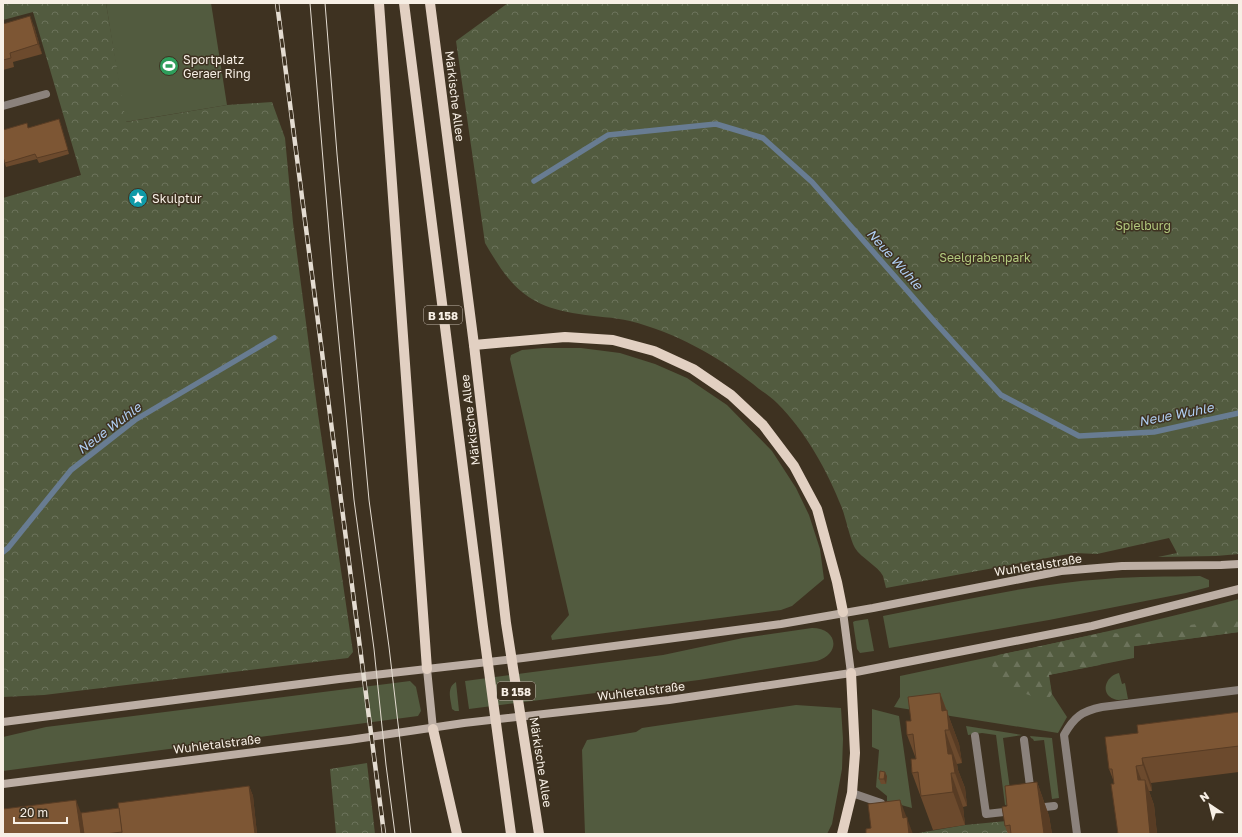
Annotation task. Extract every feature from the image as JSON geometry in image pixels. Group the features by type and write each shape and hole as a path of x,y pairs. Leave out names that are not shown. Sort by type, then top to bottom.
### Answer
{"main road":[{"path":"379,3 427,669 433,728 457,834"},
{"name":"Märkische Allee","path":"404,3 482,627 511,834"},
{"name":"Märkische Allee","path":"430,3 474,345 506,623 539,834"},
{"path":"474,345 566,337 613,340 654,351 686,366 731,395 763,425 790,460 817,509 837,582 843,612 851,673 855,753 852,793 842,834"},
{"name":"Wuhletalstraße","path":"3,722 781,624 873,608 1061,571 1122,566 1239,564"},
{"name":"Wuhletalstraße","path":"3,784 464,723 669,700 851,673 1092,626 1239,589"}],"street":[{"path":"3,106 46,94"},
{"path":"1077,834 1064,735 1077,717 1087,710 1102,707 1239,690"},
{"path":"975,736 986,814 1054,806"},
{"path":"1024,740 1025,809"},
{"path":"852,793 881,803 878,817"}],"green space":[{"path":"3,3 106,3 126,122 227,105 272,102 285,138 293,223 317,407 353,652 348,658 44,695 3,697 3,198 81,175 33,12 3,20"},
{"name":"Sportplatz Geraer Ring","path":"106,3 211,3 227,105 125,122"},
{"name":"Seelgrabenpark","path":"508,3 1239,3 1239,554 1158,557 1177,553 1169,538 1097,554 1074,553 886,588 881,572 855,548 851,540 842,508 830,480 815,452 788,414 774,400 739,373 710,354 663,332 630,321 561,311 533,300 512,283 494,258 485,243 456,41"},
{"path":"543,348 581,348 620,353 655,364 687,378 727,405 772,451 796,488 809,515 820,549 824,579 792,606 781,610 552,640 551,636 569,615 510,359 511,355 522,350"},
{"path":"1200,576 1209,580 1209,587 1186,593 1049,620 889,648 883,616 1021,589 1077,581 1141,577"},
{"path":"1239,599 1239,632 1134,646 1134,658 1048,675 1052,694 1067,717 1058,733 894,707 900,697 900,676 1112,630"},
{"path":"1239,617 1239,632 1121,648 1111,652 1100,665 1049,675 1052,694 1047,701 1017,691 997,679 992,665 998,655 1106,632 1129,635"},
{"path":"868,619 874,651 860,653 857,649 853,622"},
{"path":"812,628 827,632 831,636 833,642 833,647 830,652 825,657 817,661 699,680 469,709 465,681 663,655 743,638"},
{"path":"1119,673 1122,684 1125,683 1128,699 1116,700 1110,697 1107,693 1106,685 1108,681 1114,675"},
{"path":"410,681 416,687 421,711 418,716 3,771 3,737 46,727"},
{"path":"456,682 459,711 452,709 450,698 451,687"},
{"path":"796,705 841,708 843,739 842,769 832,824 827,834 585,834 582,750 587,740 636,732 642,728"},
{"path":"872,709 899,716 912,808 887,801 887,796 876,787 879,750 872,747"},
{"path":"966,726 1022,735 1003,738 1012,804 1005,805 996,735 982,733 968,735"},
{"path":"1030,736 1052,738 1059,798 1052,799 1044,740 1034,741"},
{"path":"367,763 375,834 336,834 330,769"},
{"path":"1017,820 1019,834 913,834 965,825"}],"building":[{"path":"30,16 38,44 10,53 11,58 3,60 3,24"},
{"path":"59,119 68,150 37,158 35,154 5,163 3,157 3,130 27,123 28,128"},
{"path":"940,693 942,711 947,710 949,730 945,730 948,754 952,754 955,773 951,773 953,792 921,796 918,772 912,773 911,759 916,759 913,734 907,735 906,721 911,721 908,697"},
{"path":"1239,712 1239,746 1142,758 1143,765 1136,766 1138,780 1145,780 1150,834 1118,834 1111,784 1114,784 1112,769 1109,769 1105,737 1138,733 1137,725"},
{"path":"880,771 885,772 884,779 879,779"},
{"path":"1037,782 1044,834 1011,834 1010,825 1005,826 1002,807 1007,806 1005,786"},
{"path":"249,786 255,834 122,834 118,803"},
{"path":"76,800 81,834 3,834 3,809"},
{"path":"900,800 903,818 907,817 909,834 866,834 866,829 871,828 868,804"},
{"path":"119,808 122,832 84,834 81,813"}],"waterway":[{"name":"Neue Wuhle","path":"534,181 608,135 716,124 763,138 812,182 1001,395 1079,436 1154,432 1239,413"},
{"name":"Neue Wuhle","path":"3,552 8,548 71,470 135,420 274,338"}],"tram line":[{"path":"310,3 333,280 354,500 374,649 395,834"},
{"path":"325,3 337,154 369,500 389,647 411,834"}],"railway":[{"path":"277,3 384,834"}],"place":[{"name":"Sportplatz Geraer Ring","path":"169,66"},
{"name":"Skulptur","path":"138,198"}],"park label":[{"name":"Spielburg","path":"1143,225"}]}
